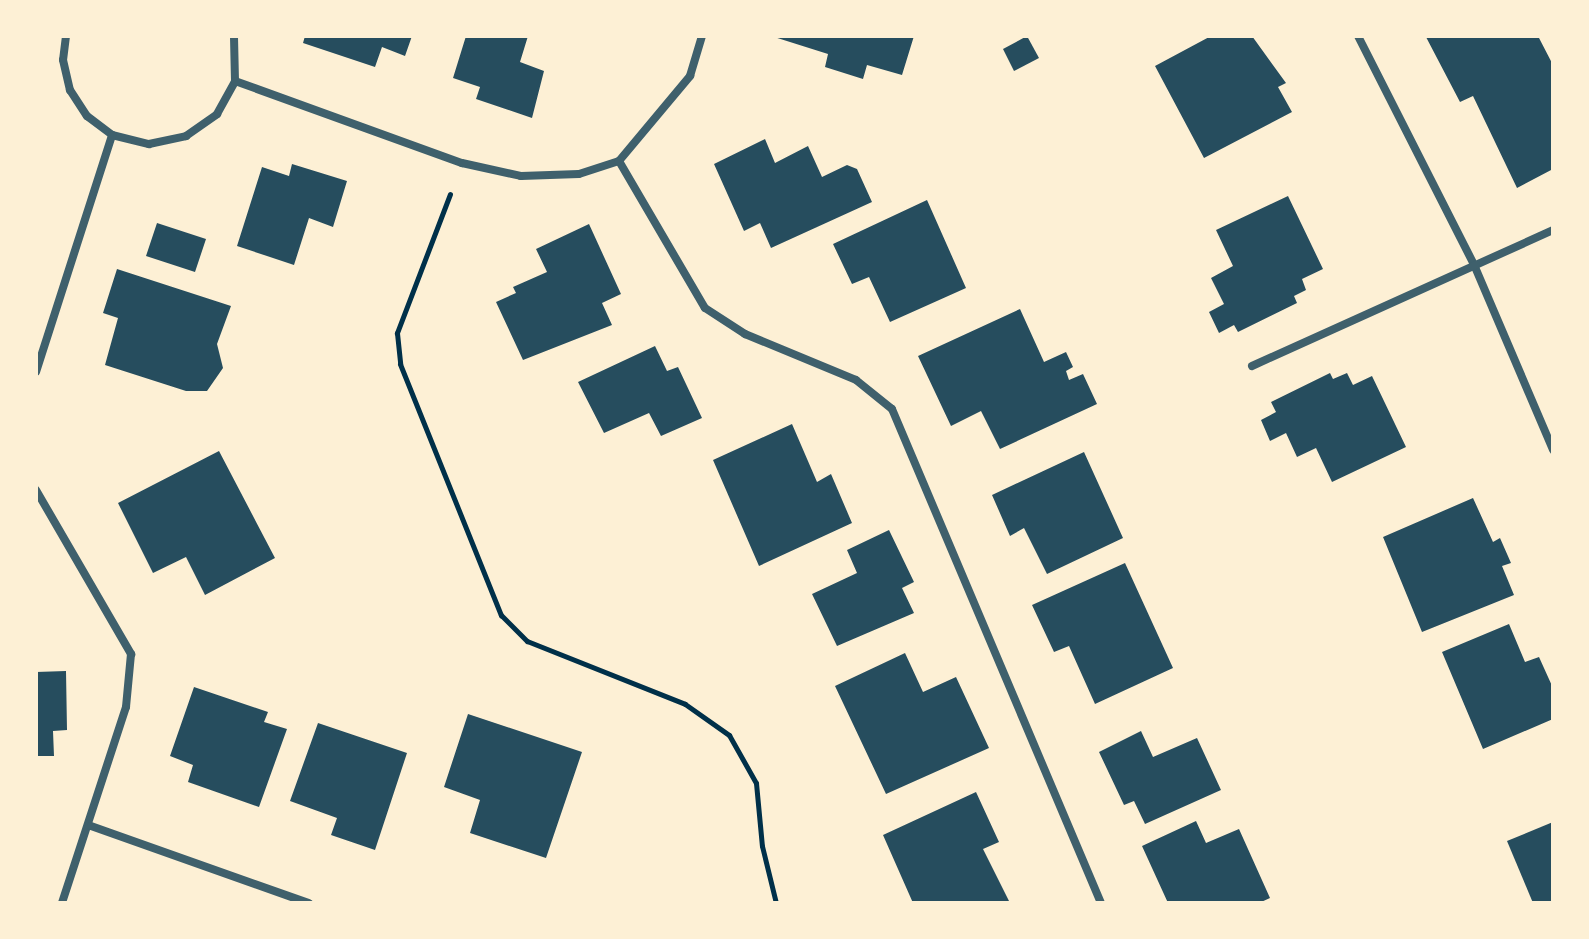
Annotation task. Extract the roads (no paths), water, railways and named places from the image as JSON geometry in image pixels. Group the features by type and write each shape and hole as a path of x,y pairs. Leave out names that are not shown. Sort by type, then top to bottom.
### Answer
{"street":[{"path":"66,36 63,60 70,90 87,116 112,135 149,144 186,136 217,114 235,81 234,36"},
{"path":"235,81 462,163 521,176 579,174 619,161 690,76 702,36"},
{"path":"1358,36 1475,267 1553,450"},
{"path":"36,372 112,135"},
{"path":"619,161 705,308 745,334 856,380 892,409 1101,903"},
{"path":"1252,366 1553,230"},
{"path":"36,490 131,654 126,707 91,826 62,903"},
{"path":"91,826 309,903"}]}
